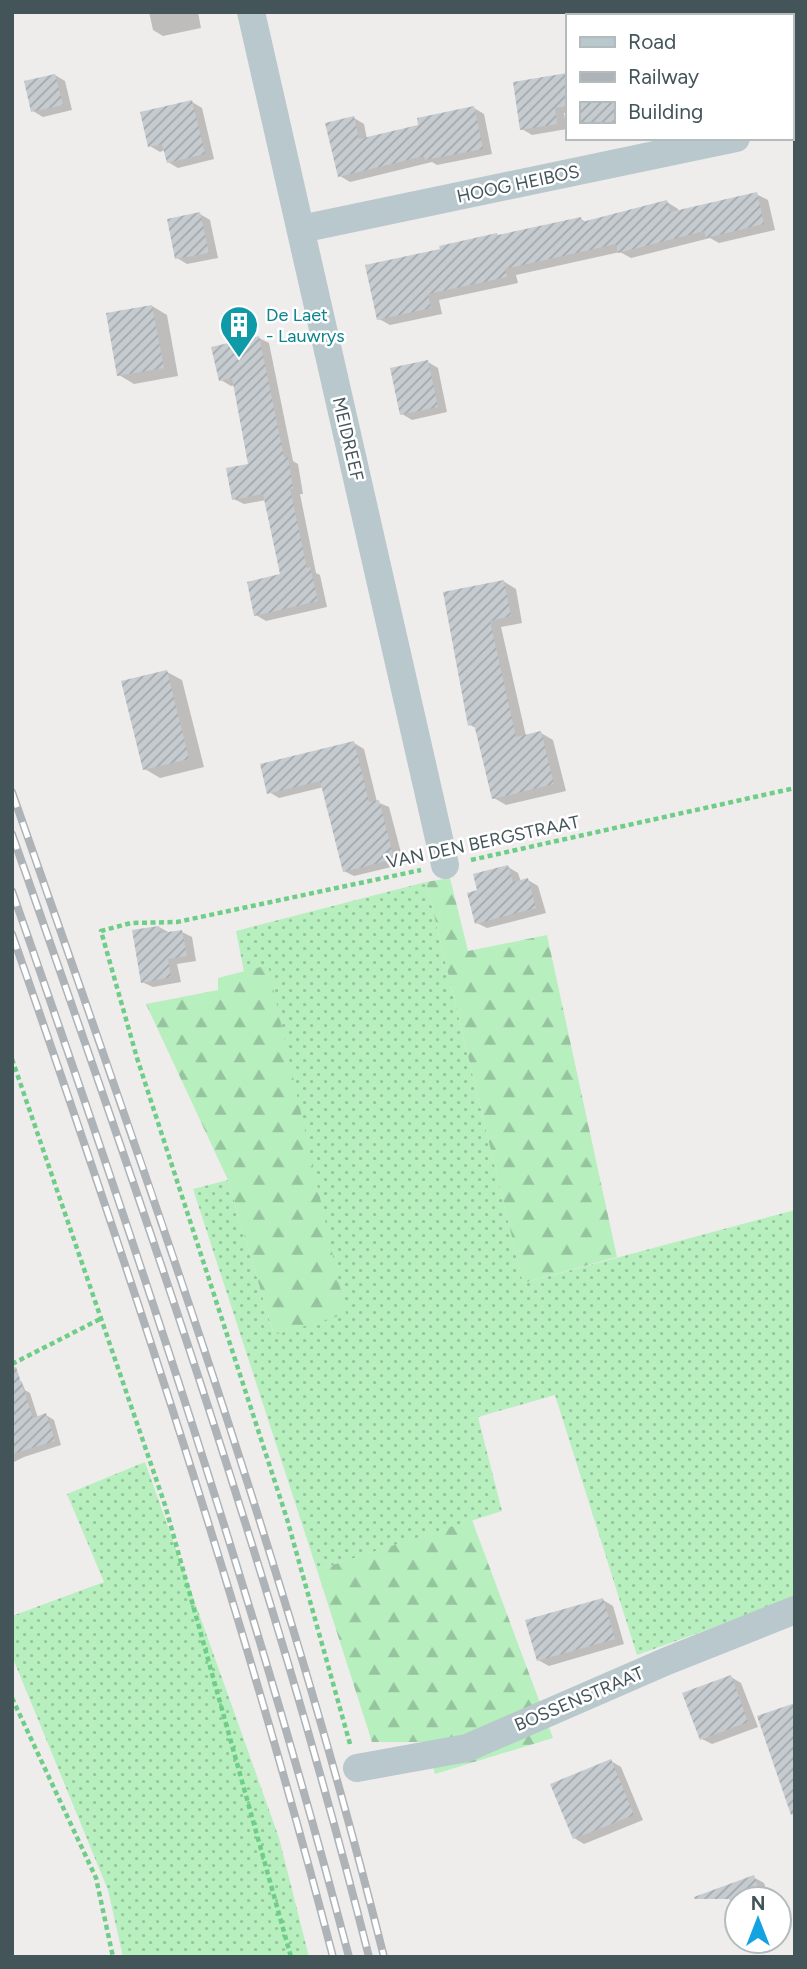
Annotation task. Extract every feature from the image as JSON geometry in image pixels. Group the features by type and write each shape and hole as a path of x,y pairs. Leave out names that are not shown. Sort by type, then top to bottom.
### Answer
{"street":[{"name":"MEIDREEF","path":"251,12 445,865"},
{"name":"HOOG HEIBOS","path":"301,229 726,140"},
{"name":"BOSSENSTRAAT","path":"357,1768 467,1748 667,1661 795,1610"}],"path":[{"name":"VAN DEN BERGSTRAAT","path":"357,1768 287,1520 137,1058 101,931 131,923 177,922 795,788"},
{"path":"12,1059 165,1505 291,1957"},
{"path":"12,1364 102,1318"},
{"path":"12,1698 96,1878 113,1957"}],"green space":[{"path":"450,878 468,951 547,935 617,1257 523,1283 426,882"},
{"path":"426,882 523,1283 795,1210 795,1598 637,1655 555,1395 478,1417 502,1511 317,1570 193,1189 228,1180 274,1335 268,965 244,972 236,931"},
{"path":"268,965 346,1314 274,1335 228,1180 146,1004 218,990 218,978"},
{"path":"145,1462 279,1838 309,1957 123,1957 108,1890 12,1656 12,1616 104,1582 67,1494"},
{"path":"472,1520 553,1738 435,1774 426,1742 372,1742 317,1570"}],"building":[{"path":"566,73 566,106 555,108 557,124 520,130 513,82"},
{"path":"55,74 63,105 31,112 24,81"},
{"path":"192,100 205,154 167,163 162,144 148,147 140,112"},
{"path":"474,106 483,149 425,160 424,156 338,177 325,123 354,116 359,139 418,125 417,118"},
{"path":"757,192 764,224 706,238 704,231 618,253 616,244 505,269 507,277 428,294 431,308 377,320 365,265 440,249 439,246 497,233 498,235 581,217 582,222 667,200 670,212"},
{"path":"200,212 209,253 175,259 167,219"},
{"path":"152,305 164,368 117,376 106,313"},
{"path":"259,336 284,457 288,457 293,489 290,489 307,568 310,567 318,601 254,616 247,582 280,574 263,494 232,500 226,468 248,464 232,378 219,381 211,347"},
{"path":"428,360 438,407 400,415 390,368"},
{"path":"504,580 511,616 490,621 516,737 541,731 554,784 492,799 474,724 468,726 443,592"},
{"path":"167,670 189,759 143,770 121,681"},
{"path":"354,741 369,802 379,800 394,859 343,872 320,781 267,794 260,764"},
{"path":"508,865 513,882 528,878 536,908 475,924 467,893 477,890 473,874"},
{"path":"159,926 161,933 182,930 187,956 168,959 171,977 141,983 132,930"},
{"path":"16,1367 33,1418 46,1413 55,1441 12,1454 12,1368"},
{"path":"603,1598 615,1639 537,1661 525,1620"},
{"path":"731,1675 748,1722 700,1740 682,1693"},
{"path":"795,1703 795,1814 791,1815 757,1716"},
{"path":"611,1759 634,1815 573,1839 550,1784"},
{"path":"754,1875 757,1885 727,1885"},
{"path":"723,1886 723,1899 694,1897"}],"railway":[{"path":"12,792 162,1225 258,1516 303,1662 384,1957"},
{"path":"12,834 157,1252 248,1532 291,1673 369,1957"},
{"path":"12,891 191,1421 274,1688 349,1957"},
{"path":"12,934 183,1442 261,1699 333,1957"}],"place":[{"name":"De Laet - Lauwrys","path":"239,359"}]}
